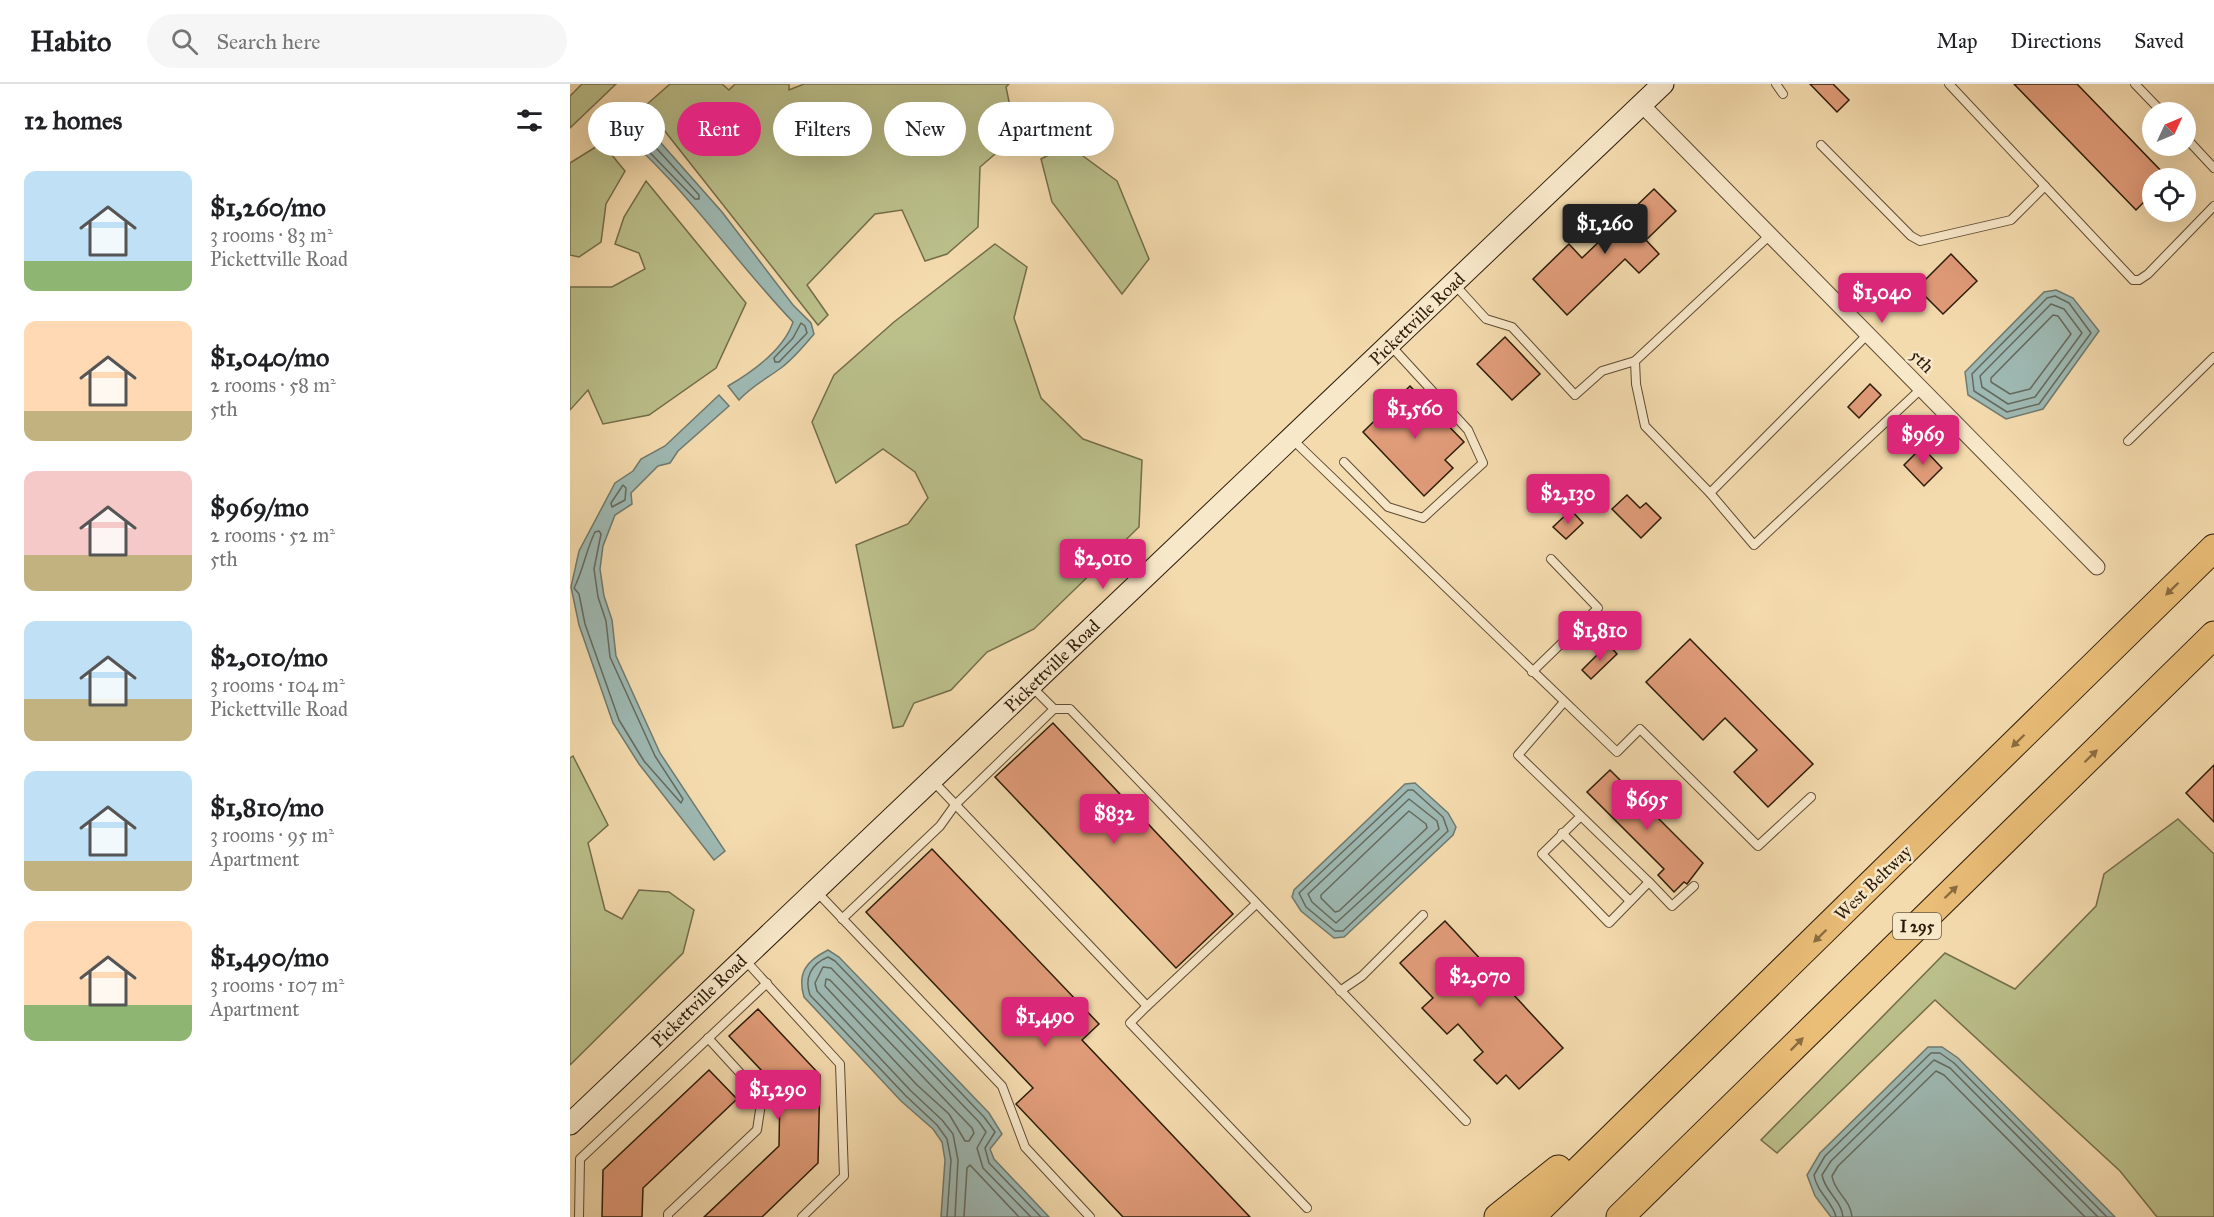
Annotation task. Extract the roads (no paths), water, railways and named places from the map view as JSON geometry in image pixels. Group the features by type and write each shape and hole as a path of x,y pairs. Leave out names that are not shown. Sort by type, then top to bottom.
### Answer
{"highway":[{"name":"West Beltway","path":"1531,1217 2214,548"},
{"name":"I 295","path":"1620,1217 2214,635"},
{"path":"1498,1217 1688,1065"},
{"path":"1640,1217 1724,1131 1765,1076"}],"street":[{"name":"Pickettville Road","path":"570,1124 1664,84"},
{"name":"5th","path":"1642,105 2097,567"}],"lane":[{"path":"1776,84 1783,94"},
{"path":"1949,84 2133,280 2139,280 2148,274 2214,206"},
{"path":"2135,84 2152,102"},
{"path":"1821,145 1911,236 1920,241 2011,220 2045,186"},
{"path":"2196,149 2214,168"},
{"path":"1454,284 1486,319 1512,327 1575,395 1602,371 1635,361 1770,235"},
{"path":"1710,494 1868,334"},
{"path":"1344,462 1388,507 1423,518 1483,463 1468,430 1390,345"},
{"path":"2128,441 2214,357"},
{"path":"1635,361 1636,384 1645,426 1710,494 1754,545 1922,388"},
{"path":"1291,438 1617,752 1640,729 1758,846 1810,797"},
{"path":"1532,672 1598,608 1551,559"},
{"path":"1032,686 1054,709"},
{"path":"1564,702 1518,755 1672,906 1694,886"},
{"path":"842,919 940,826 955,805 1054,709 1070,709 1466,1121"},
{"path":"932,780 1147,1006"},
{"path":"1581,816 1542,854 1609,922 1649,882"},
{"path":"1562,833 1630,901"},
{"path":"816,891 1002,1086 1025,1147 1090,1217"},
{"path":"1256,904 1130,1023 1307,1208"},
{"path":"1340,991 1362,976 1423,915"},
{"path":"744,959 840,1064 844,1176 802,1217"},
{"path":"579,1217 580,1159 767,983"},
{"path":"668,1217 668,1214 757,1130 762,1097 708,1038"}],"water":[{"path":"665,148 722,212 793,305 811,323 814,334 798,352 739,400 728,386 766,359 789,332 793,322 646,156 665,156"},
{"path":"2056,290 2073,298 2099,331 2043,409 2006,419 1968,395 1965,372 2044,292"},
{"path":"719,395 729,406 678,451 670,463 658,466 631,493 632,504 615,515 603,546 600,569 604,596 612,620 616,656 660,753 725,851 714,860 639,764 613,723 579,625 571,587 579,551 615,483 633,471 641,459 665,446"},
{"path":"1415,783 1448,813 1456,827 1453,835 1344,937 1334,938 1301,911 1292,897 1294,890 1405,784"},
{"path":"828,950 839,957 989,1113 1002,1134 990,1149 994,1159 1049,1217 941,1217 945,1160 942,1142 933,1129 901,1101 804,997 802,981 805,969 809,963"},
{"path":"1928,1047 1942,1047 1958,1058 2115,1217 1831,1217 1815,1196 1807,1175 1820,1153"}]}
